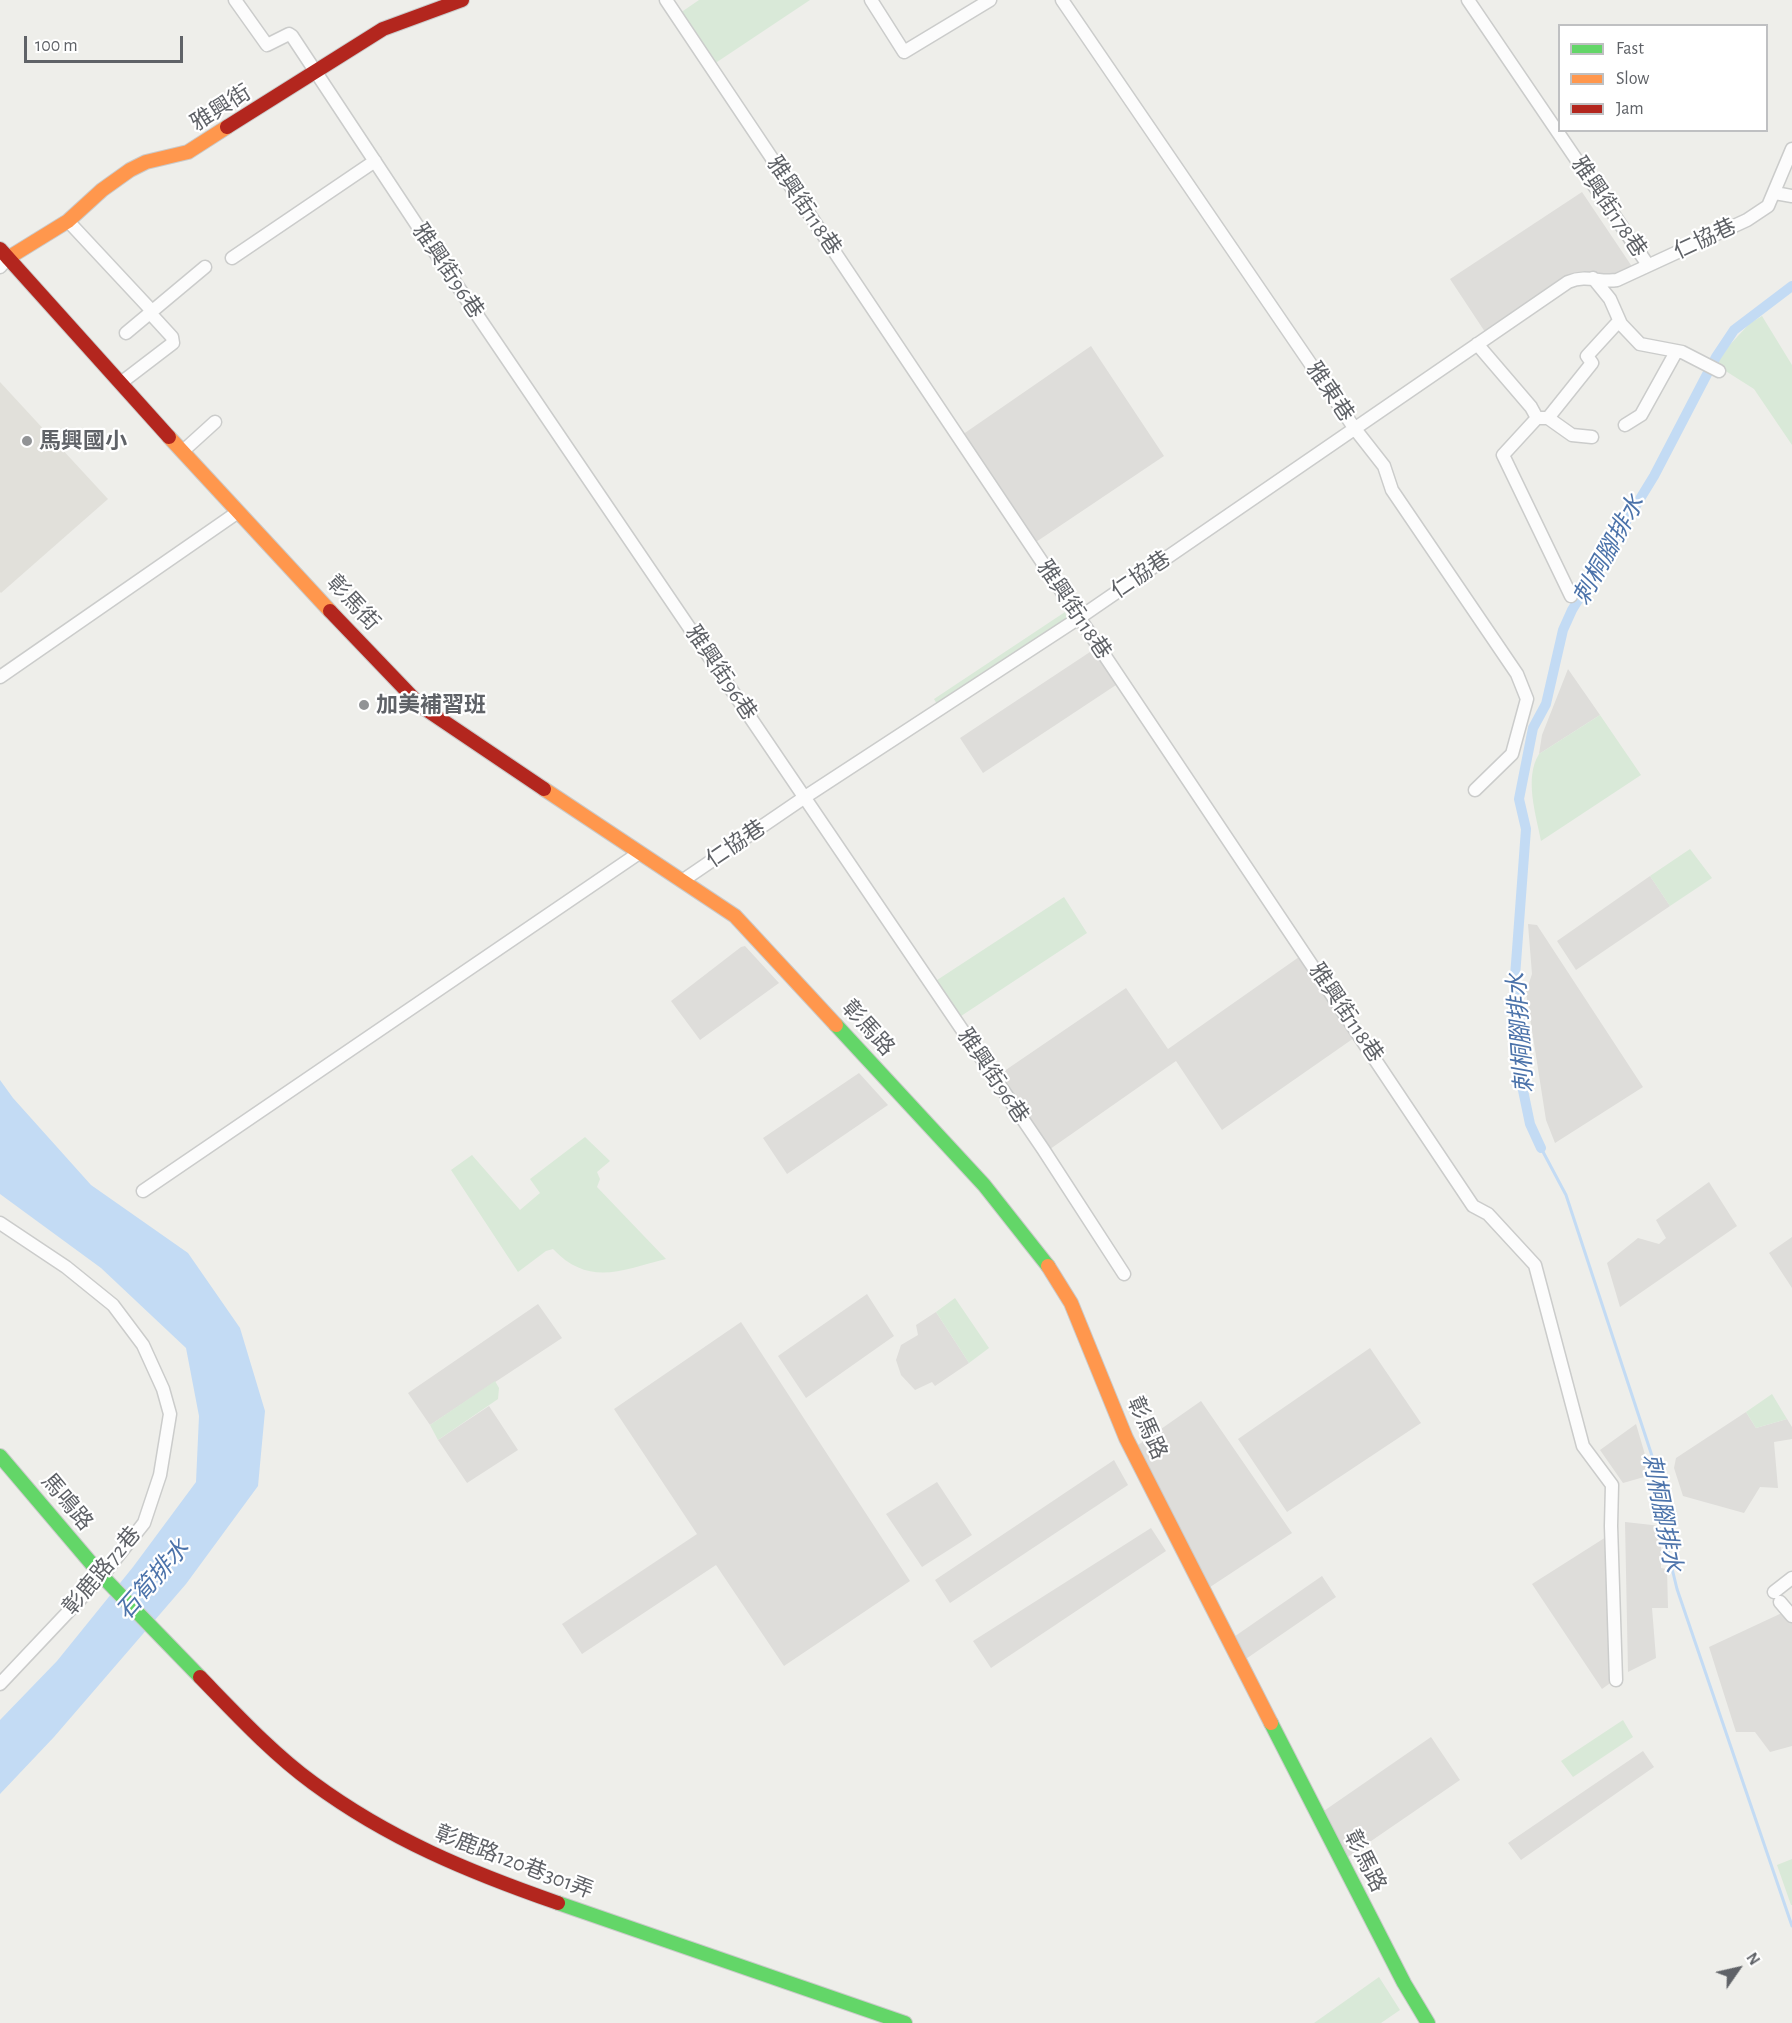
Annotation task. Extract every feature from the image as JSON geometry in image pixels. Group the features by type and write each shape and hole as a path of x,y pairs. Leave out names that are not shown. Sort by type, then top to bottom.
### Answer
{"street":[{"name":"雅興街96巷","path":"235,0 267,45 289,34 1043,1149 1124,1274"},
{"name":"雅興街","path":"3,258 68,221 102,190 130,170 146,162 188,153 383,30 462,0"},
{"name":"雅興街118巷","path":"666,0 1473,1206 1488,1214 1534,1265 1583,1446 1612,1485 1611,1526 1616,1680"},
{"path":"871,0 904,52 990,0"},
{"name":"雅東巷","path":"1062,0 1355,429 1384,466 1392,490 1517,674 1527,699 1512,754 1475,790"},
{"name":"雅興街178巷","path":"1468,0 1648,265"},
{"name":"仁協巷","path":"682,881 805,797 1079,618 1568,282 1581,276 1606,282 1617,280 1747,220 1768,206 1792,149"},
{"path":"232,258 375,162"},
{"path":"1775,193 1792,196"},
{"path":"68,221 172,337 173,343 122,382"},
{"name":"彰馬街","path":"3,258 122,382 238,512 421,706 735,916"},
{"path":"126,333 205,267"},
{"path":"1593,278 1610,300 1619,321 1640,344 1682,352 1719,371"},
{"path":"1571,596 1503,455 1542,418 1592,363 1587,356 1619,321"},
{"path":"1477,344 1542,418 1572,435 1592,437"},
{"path":"1625,425 1641,415 1676,352"},
{"path":"183,451 215,422"},
{"path":"0,677 238,512"},
{"path":"143,1191 639,853"},
{"name":"彰馬路","path":"735,916 984,1185 1051,1270 1071,1303 1126,1438 1341,1862 1404,1983 1428,2023"},
{"name":"彰鹿路72巷","path":"0,1223 66,1267 113,1305 143,1344 163,1389 170,1414 160,1475 144,1523 102,1576 0,1684"},
{"name":"馬鳴路","path":"0,1456 102,1576 165,1641"},
{"path":"1792,1578 1777,1597 1792,1616"},
{"name":"彰鹿路120巷301弄","path":"165,1641 252,1731 313,1783 400,1839 453,1865 500,1883 905,2023"}],"shaded area":[{"path":"1582,192 1635,271 1617,282 1574,281 1489,338 1450,279"},
{"path":"1091,346 1164,456 1033,544 959,437"},
{"name":"馬興國小","path":"0,382 108,499 1,593 0,592"},
{"path":"1093,650 1116,685 983,773 960,738"},
{"path":"1568,669 1600,715 1539,754 1542,735"},
{"path":"1650,876 1670,906 1576,970 1557,941"},
{"path":"1528,924 1537,925 1643,1087 1555,1143 1546,1120 1526,992 1532,974"},
{"path":"745,946 779,983 700,1040 671,1001"},
{"path":"1299,957 1354,1038 1222,1130 1176,1061 1043,1154 994,1078 1126,988 1168,1049"},
{"path":"859,1073 888,1105 787,1174 763,1138"},
{"path":"1709,1182 1737,1226 1620,1307 1607,1263 1638,1238 1659,1244 1666,1238 1656,1220"},
{"path":"1792,1237 1792,1288 1769,1253"},
{"path":"867,1294 894,1336 806,1398 778,1356"},
{"path":"538,1304 562,1338 430,1425 408,1393"},
{"path":"936,1312 969,1363 935,1386 932,1382 915,1390 901,1375 896,1360 901,1345 918,1335 916,1325"},
{"path":"741,1322 910,1581 784,1666 716,1565 582,1654 562,1624 697,1534 614,1409"},
{"path":"1370,1348 1421,1423 1287,1512 1238,1439"},
{"path":"1201,1401 1292,1533 1201,1593 1131,1450"},
{"path":"489,1406 518,1450 467,1483 438,1440"},
{"path":"1746,1412 1756,1428 1787,1419 1792,1427 1792,1439 1774,1442 1778,1488 1760,1487 1744,1513 1683,1496 1674,1468 1676,1458"},
{"path":"1636,1424 1651,1475 1623,1483 1600,1450"},
{"path":"1114,1460 1128,1485 950,1603 935,1580"},
{"path":"937,1482 972,1535 922,1567 886,1514"},
{"path":"1625,1522 1661,1526 1661,1568 1667,1569 1668,1608 1652,1608 1656,1658 1628,1672"},
{"path":"1151,1528 1166,1551 991,1668 973,1641"},
{"path":"1614,1532 1613,1681 1602,1689 1532,1584"},
{"path":"1322,1576 1336,1597 1240,1663 1228,1641"},
{"path":"1784,1612 1792,1621 1792,1746 1770,1752 1755,1732 1736,1732 1709,1647"},
{"path":"1431,1737 1460,1780 1342,1861 1318,1815"},
{"path":"1643,1751 1654,1767 1521,1860 1508,1843"}],"green space":[{"path":"699,0 810,0 714,64 680,13"},
{"path":"1762,316 1792,365 1792,445 1754,389 1713,363 1750,323"},
{"path":"1065,612 1068,621 938,706 934,699"},
{"path":"1600,715 1641,775 1541,841 1532,796 1532,774 1539,754"},
{"path":"1690,849 1712,878 1670,906 1650,876"},
{"path":"1064,897 1087,933 955,1020 931,984"},
{"path":"585,1137 610,1161 597,1172 600,1179 597,1187 666,1259 620,1271 593,1272 566,1261 553,1249 546,1251 518,1272 451,1170 472,1155 520,1210 540,1193 530,1179"},
{"path":"955,1298 989,1348 969,1363 936,1312"},
{"path":"495,1381 499,1388 498,1399 438,1440 430,1425"},
{"path":"1772,1394 1787,1419 1756,1428 1746,1412"},
{"path":"1623,1720 1633,1737 1573,1777 1561,1761"},
{"path":"1792,1859 1792,1905 1791,1905 1777,1865"},
{"path":"1379,1977 1400,2010 1381,2023 1314,2023"}],"water":[{"name":"石筍排水","path":"0,1080 13,1098 91,1185 188,1253 240,1328 265,1411 258,1486 186,1584 54,1737 0,1794 0,1720 57,1661 133,1567 196,1482 199,1416 186,1348 101,1268 0,1194"}],"waterway":[{"name":"刺桐腳排水","path":"1541,1148 1530,1124 1519,1071 1518,1053 1523,1029 1514,990 1526,829 1519,799 1533,728 1546,704 1563,630 1572,610 1654,476 1716,357 1734,330 1792,286"},
{"name":"刺桐腳排水","path":"1541,1148 1566,1195 1657,1471 1669,1556 1677,1589 1792,1926"}],"traffic: fast":[{"path":"836,1025 984,1185 1048,1266"},
{"path":"0,1456 102,1576 200,1677"},
{"path":"1271,1723 1404,1983 1428,2023"},
{"path":"558,1903 905,2023"}],"traffic: slow":[{"path":"8,258 68,221 102,190 130,170 146,162 188,152 227,127"},
{"path":"169,437 330,611"},
{"path":"544,789 735,916 836,1025"},
{"path":"1048,1266 1071,1303 1126,1438 1271,1723"}],"traffic: jam":[{"path":"227,127 383,29 462,0"},
{"path":"0,249 169,437"},
{"path":"330,611 421,706 544,789"},
{"path":"200,1677 283,1759 342,1803 400,1837 461,1866 558,1903"}],"place":[{"name":"馬興國小","path":"27,441"},
{"name":"加美補習班","path":"364,705"}]}
